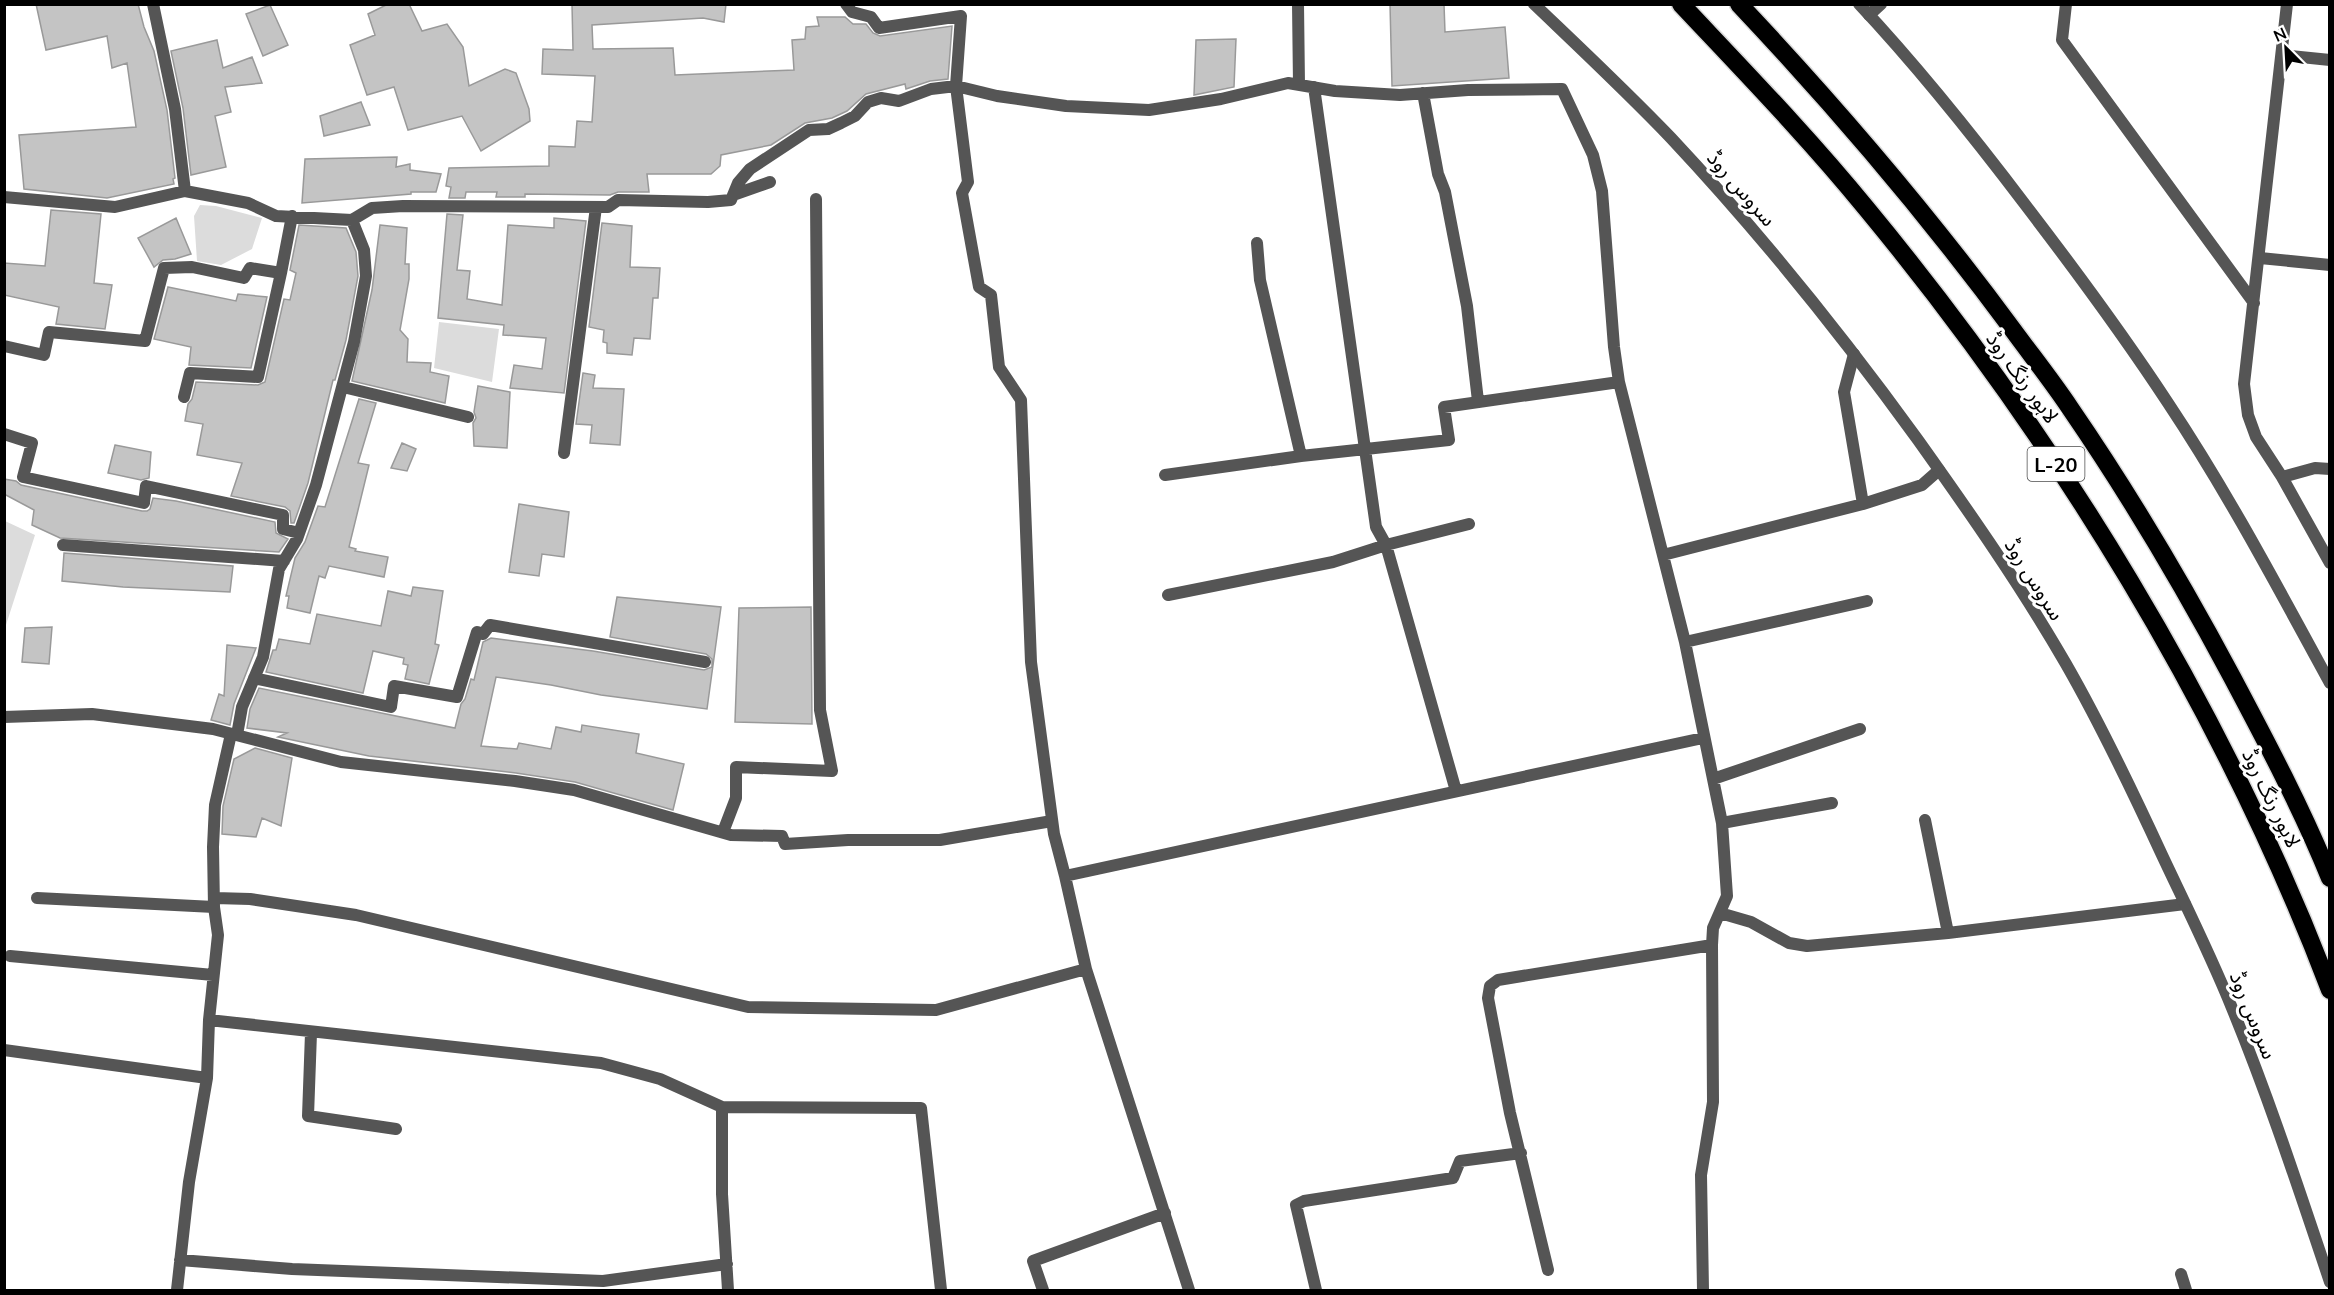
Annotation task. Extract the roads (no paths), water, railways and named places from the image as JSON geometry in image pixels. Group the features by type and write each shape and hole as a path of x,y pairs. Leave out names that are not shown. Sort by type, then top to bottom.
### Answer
{"highway":[{"name":"لاہور رنگ روڈ","path":"1682,4 1758,85 1866,207 1970,342 2036,433 2107,541 2234,770 2288,884 2330,990"},
{"name":"لاہور رنگ روڈ","path":"1739,4 1898,181 2070,407 2203,623 2270,748 2315,841 2330,878"}],"street":[{"path":"153,4 175,109 185,191"},
{"path":"846,4 852,12 871,16 879,28 960,16 956,86 968,182 962,193 979,287 991,295 999,367 1021,400 1031,662 1052,821 1086,969 1189,1290"},
{"path":"1298,4 1299,85"},
{"name":"سروس روڈ","path":"1534,4 1615,81 1726,199 1854,354 1939,470 2018,586 2065,663 2134,794 2185,903 2232,1008 2271,1111 2330,1282"},
{"path":"1859,4 1932,87 1997,167 2074,269 2168,403 2263,558 2330,683"},
{"path":"1869,15 1881,4"},
{"path":"2066,4 2062,40 2253,303"},
{"path":"2287,4 2244,384 2248,415 2256,437 2282,477 2330,563"},
{"path":"2282,55 2330,60"},
{"path":"4,197 115,207 185,191 248,203 276,216 352,220 372,208 403,206 608,207 618,200 708,202 731,200 738,183 750,169 809,130 828,129 835,126 855,116 868,102 881,98 899,101 932,89 956,86 997,96 1066,106 1149,110 1221,99 1288,82 1335,91 1378,94 1562,89 1593,155 1602,191 1618,382 1685,642 1722,823 1728,882 1727,896 1713,928 1713,1102 1701,1175 1703,1290"},
{"path":"1314,87 1376,527 1386,545 1456,791"},
{"path":"1423,93 1467,306 1478,401"},
{"path":"733,195 770,182"},
{"path":"723,832 736,798 736,767 832,771 820,710 816,198"},
{"path":"564,453 596,207"},
{"path":"184,397 190,373 258,377 292,216"},
{"path":"177,1290 189,1182 207,1078 209,1020 218,935 214,902 213,847 215,805 220,774 242,707 263,657 279,568 299,533 316,484 354,342 366,276 364,250 352,220"},
{"path":"1257,243 1260,280 1301,456"},
{"path":"2260,258 2330,265"},
{"path":"4,346 44,355 50,332 145,342 164,268 192,267 244,278 250,268 281,273"},
{"path":"1854,354 1844,392 1863,504"},
{"path":"1165,476 1301,456 1449,440 1444,406 1618,382"},
{"path":"343,387 468,417"},
{"path":"4,434 32,443 23,477 144,503 146,486 283,515 283,529 299,533"},
{"path":"2282,477 2315,468 2330,469"},
{"path":"1663,555 1863,504 1922,484 1939,470"},
{"path":"1168,594 1333,562 1386,545 1469,524"},
{"path":"63,545 284,561"},
{"path":"1685,642 1867,602"},
{"path":"254,678 391,707 394,686 458,697 477,632 483,634 490,625 705,662"},
{"path":"4,717 92,714 213,729 341,762 515,781 574,790 731,835 782,836 785,844 848,840 940,840 1052,821"},
{"path":"1713,778 1860,729"},
{"path":"1065,876 1703,738"},
{"path":"1722,823 1832,803"},
{"path":"1925,820 1948,933"},
{"path":"37,898 214,902 250,899 356,915 748,1007 936,1010 1086,969"},
{"path":"1720,913 1751,922 1789,943 1807,946 1948,933 2185,903"},
{"path":"1548,1270 1510,1113 1488,998 1490,986 1498,980 1712,945"},
{"path":"10,956 213,975"},
{"path":"209,1020 311,1033 601,1063 660,1079 722,1107 921,1108 941,1290"},
{"path":"311,1033 308,1116 396,1129"},
{"path":"4,1050 207,1078"},
{"path":"722,1107 722,1194 728,1290"},
{"path":"1316,1290 1296,1205 1304,1201 1453,1178 1460,1161 1521,1153"},
{"path":"1043,1290 1034,1261 1165,1213"},
{"path":"180,1260 292,1269 603,1281 727,1264"},
{"path":"2181,1274 2186,1290"}]}
